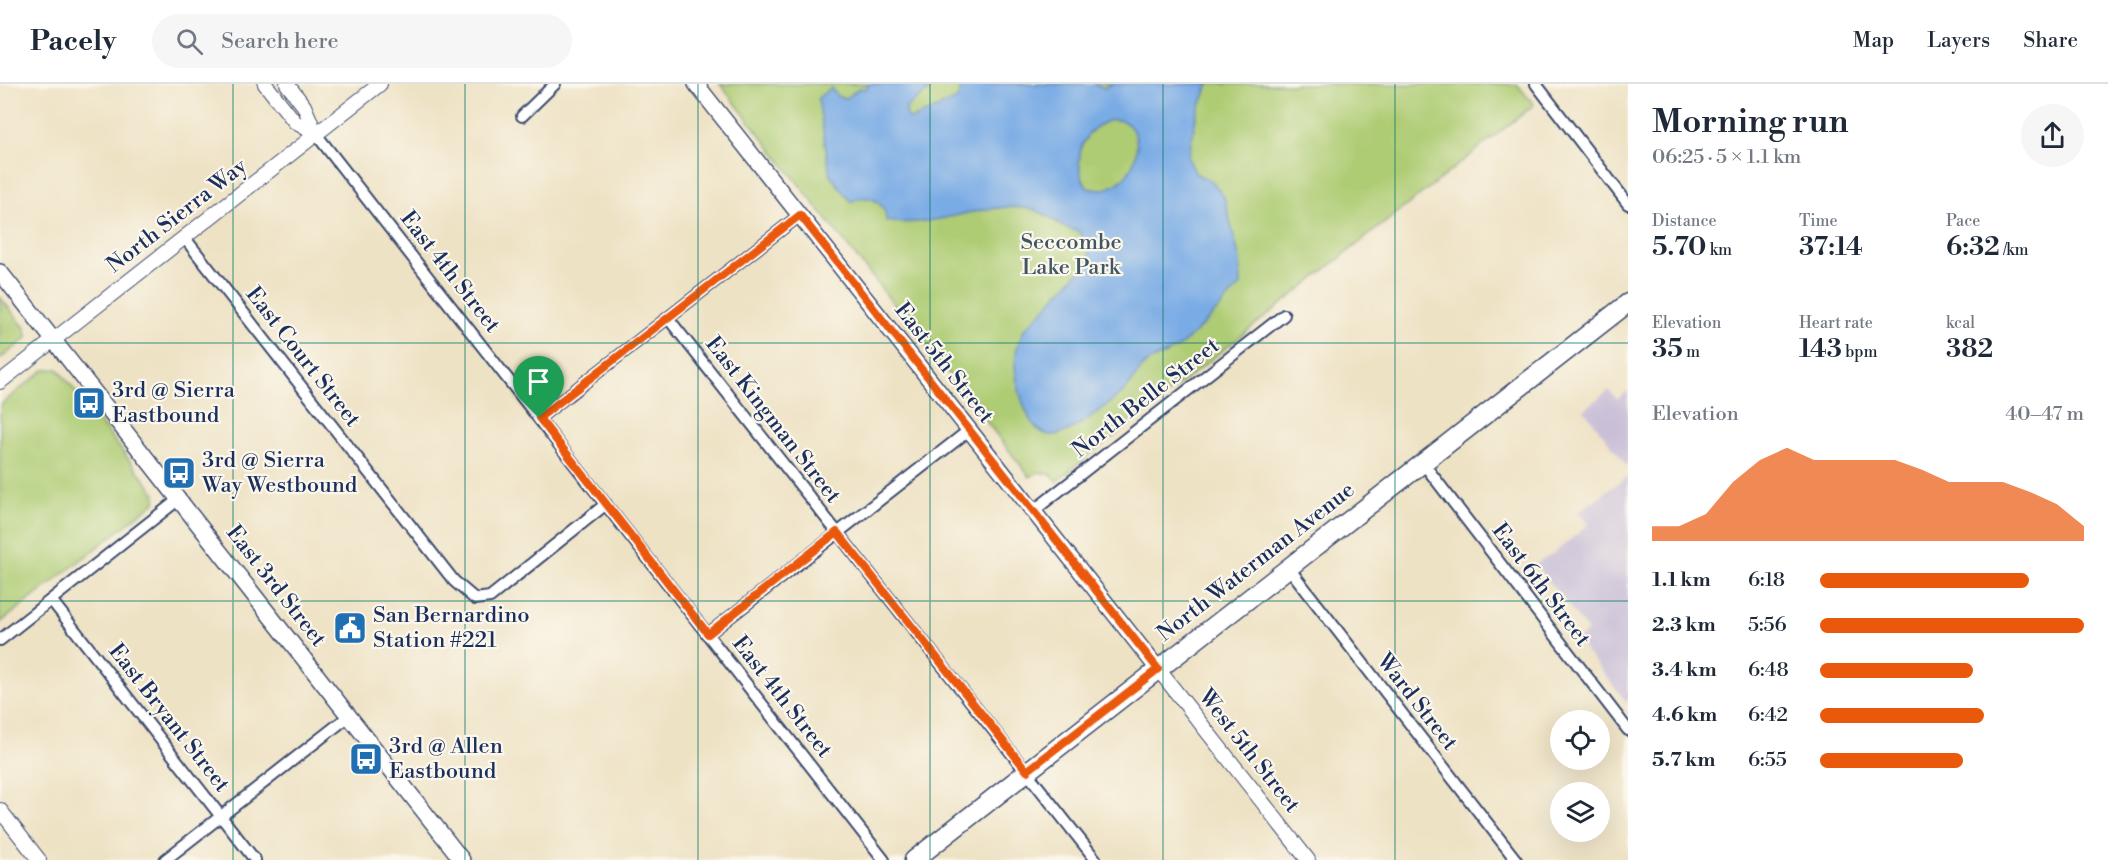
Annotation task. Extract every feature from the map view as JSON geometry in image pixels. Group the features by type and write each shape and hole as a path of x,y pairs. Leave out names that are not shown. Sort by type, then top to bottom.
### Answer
{"main road":[{"name":"East 5th Street","path":"696,84 1158,669"},
{"name":"East 3rd Street","path":"0,272 462,860"},
{"name":"North Waterman Avenue","path":"914,860 1628,303"}],"street":[{"path":"265,84 295,122 316,134"},
{"path":"287,84 304,106 316,134"},
{"name":"North Sierra Way","path":"0,382 380,84"},
{"path":"522,116 555,84"},
{"path":"1536,84 1628,204"},
{"name":"East 4th Street","path":"316,134 884,860"},
{"path":"539,418 800,215"},
{"name":"East Court Street","path":"184,237 460,588 475,599 490,597 606,504"},
{"name":"North Belle Street","path":"1032,512 1284,315"},
{"name":"East Kingman Street","path":"668,318 1096,860"},
{"path":"708,634 968,431"},
{"name":"East 6th Street","path":"1423,463 1628,730"},
{"path":"0,640 179,499"},
{"name":"Ward Street","path":"1288,567 1516,860"},
{"name":"East Bryant Street","path":"51,601 255,860"},
{"name":"West 5th Street","path":"1158,669 1308,860"},
{"path":"165,860 349,716"},
{"path":"0,810 39,860"}],"shaded area":[{"path":"1609,390 1617,399 1628,391 1628,467 1584,410"},
{"path":"1628,476 1628,704 1577,640 1588,631 1535,564 1553,554 1589,524 1578,512"}],"green space":[{"name":"Seccombe Lake Park","path":"720,84 1517,84 1534,105 1057,481 1052,475 1038,472 1030,477"},
{"path":"0,297 26,329 27,338 0,359"},
{"path":"58,369 156,494 155,502 0,623 0,405 44,370"}],"water":[{"path":"869,84 937,84 906,108 907,118 912,119 957,99 961,89 959,84 1093,84 1104,88 1112,84 1209,84 1197,113 1188,158 1196,174 1212,181 1224,197 1240,260 1241,285 1188,339 1176,349 1144,365 1121,394 1084,422 1062,433 1052,435 1043,433 1028,416 1022,400 1015,365 1017,348 1024,330 1087,263 1090,249 1078,231 1066,228 1036,210 1007,207 904,223 886,221 883,208 875,200 863,198 851,202 830,175 818,98 831,88 838,97 847,98 859,88 866,89","holes":["1110,120 1124,122 1133,130 1136,143 1135,157 1129,171 1119,182 1105,189 1087,188 1080,166 1084,141 1094,128"]}],"place":[{"name":"3rd @ Sierra Eastbound","path":"89,403"},
{"name":"3rd @ Sierra Way Westbound","path":"179,473"},
{"name":"San Bernardino Station #221","path":"350,628"},
{"name":"3rd @ Allen Eastbound","path":"366,759"}],"route":[{"path":"800,215 1158,669 1027,771 837,532 708,634 539,418 800,215"}]}
